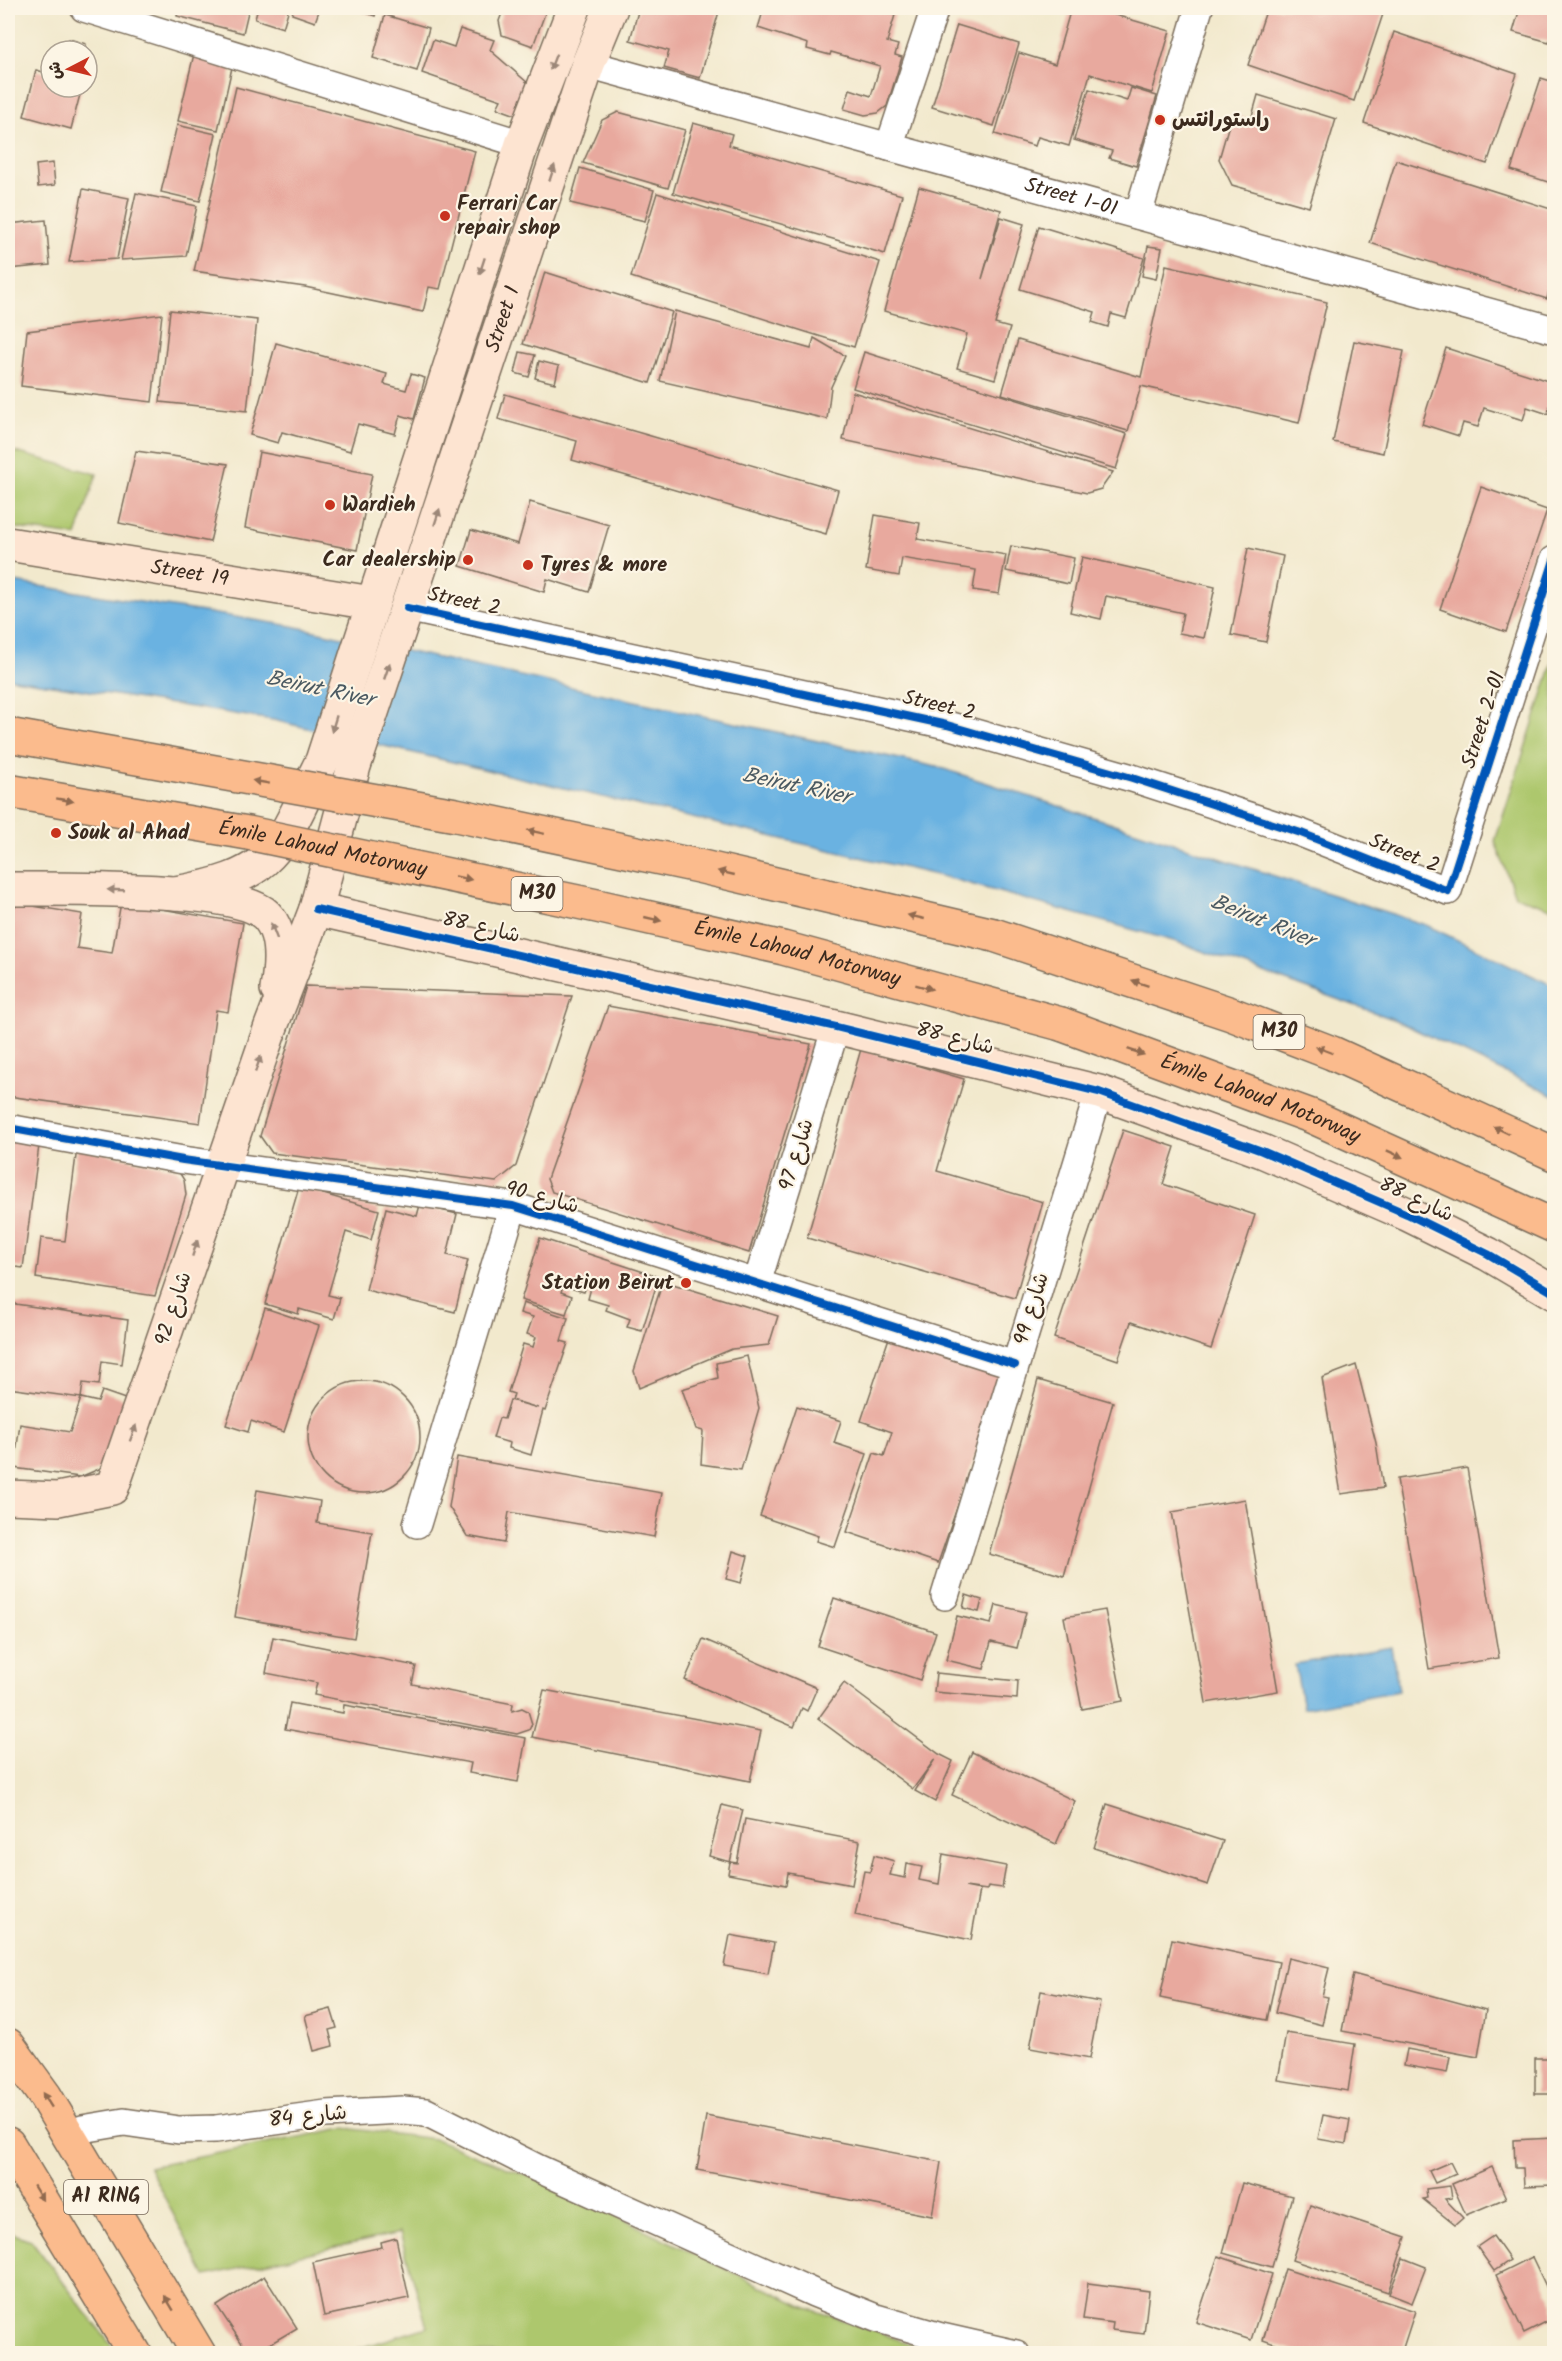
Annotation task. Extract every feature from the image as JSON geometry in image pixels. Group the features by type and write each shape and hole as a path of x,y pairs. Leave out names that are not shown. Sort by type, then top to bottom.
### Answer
{"highway":[{"name":"M30","path":"8,735 456,815 698,866 994,935 1231,1014 1332,1053 1554,1154"},
{"name":"Émile Lahoud Motorway","path":"8,791 248,833 609,909 783,948 1061,1024 1311,1116 1554,1226"},
{"name":"A1 RING","path":"8,2045 45,2096 199,2354"},
{"name":"A1 RING","path":"8,2144 135,2354"}],"main road":[{"name":"Street 1","path":"175,893 237,878 270,857 283,838 322,761 522,144 574,8"},
{"name":"Street 1","path":"270,1029 316,909 354,766 588,64 612,8"},
{"name":"Street 19","path":"8,544 368,616"},
{"path":"8,889 175,893 253,905 276,928 279,949 279,976 270,1029"},
{"name":"شارع 88","path":"316,909 836,1027 1099,1092 1262,1151 1407,1214 1488,1254 1554,1293"},
{"name":"شارع 92","path":"8,1497 58,1498 112,1488 270,1029"}],"street":[{"path":"84,8 522,144"},
{"path":"889,147 935,8"},
{"path":"1138,215 1199,8"},
{"name":"Street 1-01","path":"588,64 1554,330"},
{"name":"Street 2-01","path":"1448,891 1554,560"},
{"name":"Street 2","path":"403,621 947,725 1132,778 1300,833 1448,891"},
{"name":"شارع 97","path":"757,1283 836,1027"},
{"name":"شارع 99","path":"945,1596 1099,1092"},
{"name":"شارع 90","path":"8,1128 183,1160 513,1206 1015,1365"},
{"path":"417,1524 513,1206"},
{"name":"شارع 84","path":"70,2138 82,2129 123,2122 179,2130 216,2129 326,2114 403,2110 426,2112 537,2168 696,2242 866,2314 941,2337 1016,2354"}],"green space":[{"path":"8,450 97,474 76,536 8,527"},
{"path":"1554,658 1554,909 1515,896 1495,841"},
{"path":"344,2128 435,2139 565,2191 802,2306 937,2353 345,2353 427,2327 400,2233 205,2276 149,2167"},
{"path":"8,2232 31,2240 117,2353 8,2354"}],"water":[{"name":"Beirut River","path":"8,581 292,626 941,768 1426,925 1554,986 1554,1096 1393,1019 1177,942 949,878 273,720 8,678"},
{"path":"1391,1647 1399,1691 1303,1708 1295,1664"}],"building":[{"path":"178,8 229,8 248,12 243,33 177,16"},
{"path":"258,8 289,8 283,28 255,19"},
{"path":"294,8 320,8 315,22 292,14"},
{"path":"352,8 387,8 385,12 377,9 375,16"},
{"path":"504,8 547,8 533,46 502,35 499,21"},
{"path":"639,8 659,8 677,13 678,8 720,8 700,78 664,68 669,51 630,40"},
{"path":"764,8 869,8 895,15 887,42 898,45 895,55 902,57 887,106 878,113 865,115 844,109 850,89 871,96 880,66 831,52 830,55 807,49 808,44 758,28"},
{"path":"1071,8 1091,8 1170,31 1152,93 1090,74 1069,146 1038,137 1035,146 995,134 1019,53 1055,64"},
{"path":"1267,8 1385,8 1354,101 1248,65"},
{"path":"1520,8 1554,8 1554,23 1549,42 1513,32"},
{"path":"385,15 429,28 417,71 373,58"},
{"path":"957,25 1019,44 994,126 932,107"},
{"path":"460,29 494,40 490,50 529,84 516,115 497,108 501,100 422,73 433,40 454,47"},
{"path":"1394,32 1517,74 1487,164 1364,123"},
{"path":"194,54 233,63 218,130 178,121"},
{"path":"36,70 39,71 39,99 79,99 71,129 24,116"},
{"path":"1541,78 1554,82 1554,184 1511,170"},
{"path":"236,87 475,151 440,289 429,287 423,312 305,287 194,271"},
{"path":"1131,88 1157,96 1136,166 1109,158 1112,151 1074,140 1089,89 1127,101"},
{"path":"1258,95 1336,119 1309,207 1232,185 1219,159 1232,114 1251,120"},
{"path":"618,112 685,130 668,188 583,163 602,120"},
{"path":"693,123 732,134 729,145 902,195 885,254 673,193"},
{"path":"177,125 216,134 200,201 161,192"},
{"path":"1396,160 1554,210 1554,287 1550,286 1547,299 1370,243"},
{"path":"53,163 55,185 38,187 36,165"},
{"path":"580,168 654,190 645,221 570,203"},
{"path":"919,187 1001,210 982,279 1001,217 1024,224 995,324 1010,328 995,379 957,368 967,334 884,311"},
{"path":"83,189 129,198 117,259 69,262"},
{"path":"136,193 197,206 186,256 121,260"},
{"path":"657,193 880,262 854,347 631,277"},
{"path":"46,220 50,265 8,269 8,224"},
{"path":"1039,226 1144,258 1126,318 1111,314 1108,327 1092,322 1095,312 1020,289"},
{"path":"1148,246 1162,248 1156,279 1142,276"},
{"path":"1166,265 1327,302 1299,423 1141,386 1128,431 1002,394 1018,340 1141,377"},
{"path":"545,272 672,312 650,383 523,344"},
{"path":"170,310 257,320 247,411 160,402"},
{"path":"675,311 811,349 814,338 845,356 831,387 827,419 660,381"},
{"path":"162,314 152,402 21,386 27,331"},
{"path":"1354,341 1404,351 1383,453 1333,442"},
{"path":"276,343 387,374 384,384 406,390 411,374 425,378 414,419 400,415 395,434 358,424 350,451 282,432 278,443 250,435"},
{"path":"1446,348 1554,383 1548,414 1527,407 1523,420 1484,408 1478,427 1463,423 1459,436 1422,424"},
{"path":"520,352 535,355 529,377 515,373"},
{"path":"864,352 1127,434 1116,469 853,388"},
{"path":"539,361 559,366 555,383 535,378"},
{"path":"853,392 1113,472 1101,489 1087,493 843,440"},
{"path":"505,394 838,490 826,534 572,460 577,441 498,419"},
{"path":"136,451 228,464 210,542 119,523"},
{"path":"259,452 372,474 357,550 245,528"},
{"path":"1481,487 1547,510 1506,632 1440,609"},
{"path":"530,502 609,525 589,592 547,579 544,592 460,566 471,530 518,544"},
{"path":"875,515 920,523 917,539 1006,555 999,594 973,590 976,570 902,558 899,576 866,570"},
{"path":"1011,546 1074,558 1069,584 1006,571"},
{"path":"1248,548 1283,556 1266,642 1231,635"},
{"path":"1082,557 1215,587 1204,638 1179,633 1183,613 1106,596 1101,619 1070,612"},
{"path":"8,902 82,914 77,948 112,953 121,902 243,923 228,1012 216,1010 200,1123 8,1096"},
{"path":"306,986 572,996 516,1166 496,1182 272,1153 260,1136"},
{"path":"608,1006 811,1044 749,1253 552,1192 547,1179"},
{"path":"861,1049 964,1079 937,1171 1043,1202 1015,1298 807,1238"},
{"path":"1123,1130 1175,1147 1163,1184 1255,1215 1211,1349 1131,1322 1118,1360 1054,1338"},
{"path":"8,1133 40,1138 23,1268 8,1266"},
{"path":"77,1148 177,1169 184,1180 186,1195 155,1296 36,1278 41,1238 65,1241"},
{"path":"299,1187 379,1210 371,1240 346,1232 328,1295 340,1298 334,1319 299,1309 298,1314 265,1304"},
{"path":"420,1205 457,1214 447,1255 468,1260 455,1312 366,1290 386,1208 417,1216"},
{"path":"540,1238 659,1277 642,1331 627,1327 630,1319 606,1310 608,1305 588,1299 592,1284 588,1282 584,1292 563,1286 561,1292 572,1296 566,1314 521,1300"},
{"path":"663,1281 778,1316 769,1345 732,1349 639,1388 634,1371"},
{"path":"8,1303 128,1320 122,1364 102,1361 99,1385 83,1383 81,1398 8,1388"},
{"path":"523,1303 568,1318 561,1341 568,1343 545,1411 543,1410 531,1455 509,1448 510,1443 493,1438 499,1418 504,1419 510,1400 538,1408 512,1400 514,1394 508,1392 523,1344 533,1347 536,1337 527,1334 533,1317 520,1313"},
{"path":"265,1308 319,1326 284,1432 251,1421 248,1432 226,1425"},
{"path":"892,1329 1005,1368 938,1563 847,1532 874,1453 884,1456 892,1432 861,1421"},
{"path":"747,1356 759,1408 741,1470 701,1464 703,1431 696,1429 682,1389 718,1378 716,1363"},
{"path":"1356,1365 1376,1443 1383,1488 1341,1494 1322,1378"},
{"path":"1038,1380 1113,1402 1064,1576 989,1554"},
{"path":"364,1381 385,1385 404,1397 416,1416 420,1437 416,1458 404,1477 385,1489 364,1493 343,1489 324,1477 312,1458 308,1437 312,1416 324,1397 343,1385"},
{"path":"102,1391 128,1400 111,1456 99,1469 80,1477 14,1468 20,1424 70,1432 81,1398 98,1402"},
{"path":"797,1406 841,1421 834,1443 867,1454 835,1547 816,1541 818,1536 760,1516"},
{"path":"457,1457 662,1493 654,1537 509,1512 504,1543 467,1536 449,1507"},
{"path":"1467,1468 1499,1658 1429,1669 1397,1479"},
{"path":"257,1490 320,1501 317,1523 372,1532 354,1638 235,1617"},
{"path":"1245,1499 1278,1691 1206,1703 1172,1512"},
{"path":"733,1551 748,1556 741,1583 726,1579"},
{"path":"966,1595 982,1600 979,1612 963,1608"},
{"path":"834,1598 936,1632 920,1680 818,1646"},
{"path":"996,1605 1026,1612 1017,1648 991,1642 984,1669 946,1660 957,1616 991,1624"},
{"path":"1105,1610 1123,1701 1082,1709 1064,1617"},
{"path":"273,1637 416,1666 412,1684 513,1704 512,1711 522,1708 528,1711 532,1724 529,1730 517,1734 314,1695 317,1683 266,1673"},
{"path":"703,1639 817,1688 807,1711 802,1708 794,1727 685,1680"},
{"path":"936,1673 1018,1681 1017,1699 934,1692"},
{"path":"844,1683 939,1754 953,1761 935,1802 915,1791 935,1759 913,1789 818,1719"},
{"path":"544,1690 761,1731 750,1781 532,1737"},
{"path":"290,1703 343,1713 344,1705 526,1738 518,1782 469,1773 471,1763 285,1729"},
{"path":"972,1752 1075,1801 1056,1844 952,1795"},
{"path":"1107,1804 1223,1841 1208,1885 1094,1848"},
{"path":"722,1805 743,1810 730,1862 709,1856"},
{"path":"745,1819 860,1841 852,1885 788,1873 786,1885 728,1874 730,1862 737,1863"},
{"path":"943,1854 1006,1866 1002,1888 988,1886 987,1890 965,1887 980,1890 971,1940 855,1915 864,1871 870,1872 874,1855 894,1861 890,1875 905,1878 907,1864 922,1867 919,1880 939,1884"},
{"path":"730,1935 774,1943 768,1974 724,1966"},
{"path":"1172,1939 1279,1962 1267,2020 1160,1998"},
{"path":"1288,1958 1329,1968 1322,1996 1328,1997 1322,2025 1275,2013"},
{"path":"1353,1974 1486,2010 1478,2057 1342,2031"},
{"path":"1041,1991 1100,2002 1089,2059 1030,2048"},
{"path":"331,2009 337,2028 329,2030 333,2046 314,2051 305,2016"},
{"path":"1286,2033 1355,2044 1348,2091 1278,2080"},
{"path":"1407,2049 1450,2057 1447,2073 1404,2065"},
{"path":"1535,2058 1554,2058 1554,2094 1535,2094"},
{"path":"1323,2115 1350,2120 1346,2144 1318,2139"},
{"path":"706,2116 941,2162 932,2216 697,2170"},
{"path":"1554,2138 1554,2185 1524,2186 1523,2168 1515,2168 1514,2140"},
{"path":"1450,2162 1456,2174 1435,2183 1429,2171"},
{"path":"1492,2167 1506,2198 1466,2215 1452,2184"},
{"path":"1242,2183 1292,2196 1272,2267 1223,2253"},
{"path":"1450,2186 1452,2198 1445,2199 1463,2218 1455,2225 1423,2199 1427,2198 1426,2189"},
{"path":"1310,2205 1406,2237 1388,2292 1292,2260"},
{"path":"1493,2236 1510,2260 1494,2271 1477,2247"},
{"path":"396,2238 409,2298 324,2316 313,2262 382,2247 381,2242"},
{"path":"1218,2256 1272,2274 1251,2340 1196,2322"},
{"path":"1532,2257 1554,2303 1554,2318 1524,2333 1496,2275"},
{"path":"1403,2258 1426,2267 1412,2303 1389,2294"},
{"path":"1285,2269 1415,2311 1401,2354 1304,2354 1263,2340"},
{"path":"264,2276 297,2328 253,2354 249,2354 217,2306"},
{"path":"1088,2283 1149,2291 1144,2334 1112,2330 1113,2323 1083,2319"}],"cycle path":[{"path":"407,608 947,725 1132,778 1301,833 1448,891 1554,560"},
{"path":"316,909 836,1027 1099,1092 1262,1151 1407,1214 1488,1254 1554,1293"},
{"path":"8,1128 183,1160 513,1206 1015,1365"}],"place":[{"name":"راستورانتس","path":"1160,120"},
{"name":"Ferrari Car repair shop","path":"445,216"},
{"name":"Wardieh","path":"330,505"},
{"name":"Car dealership","path":"468,560"},
{"name":"Tyres & more","path":"528,565"},
{"name":"Souk al Ahad","path":"56,833"},
{"name":"Station Beirut","path":"686,1283"}]}
